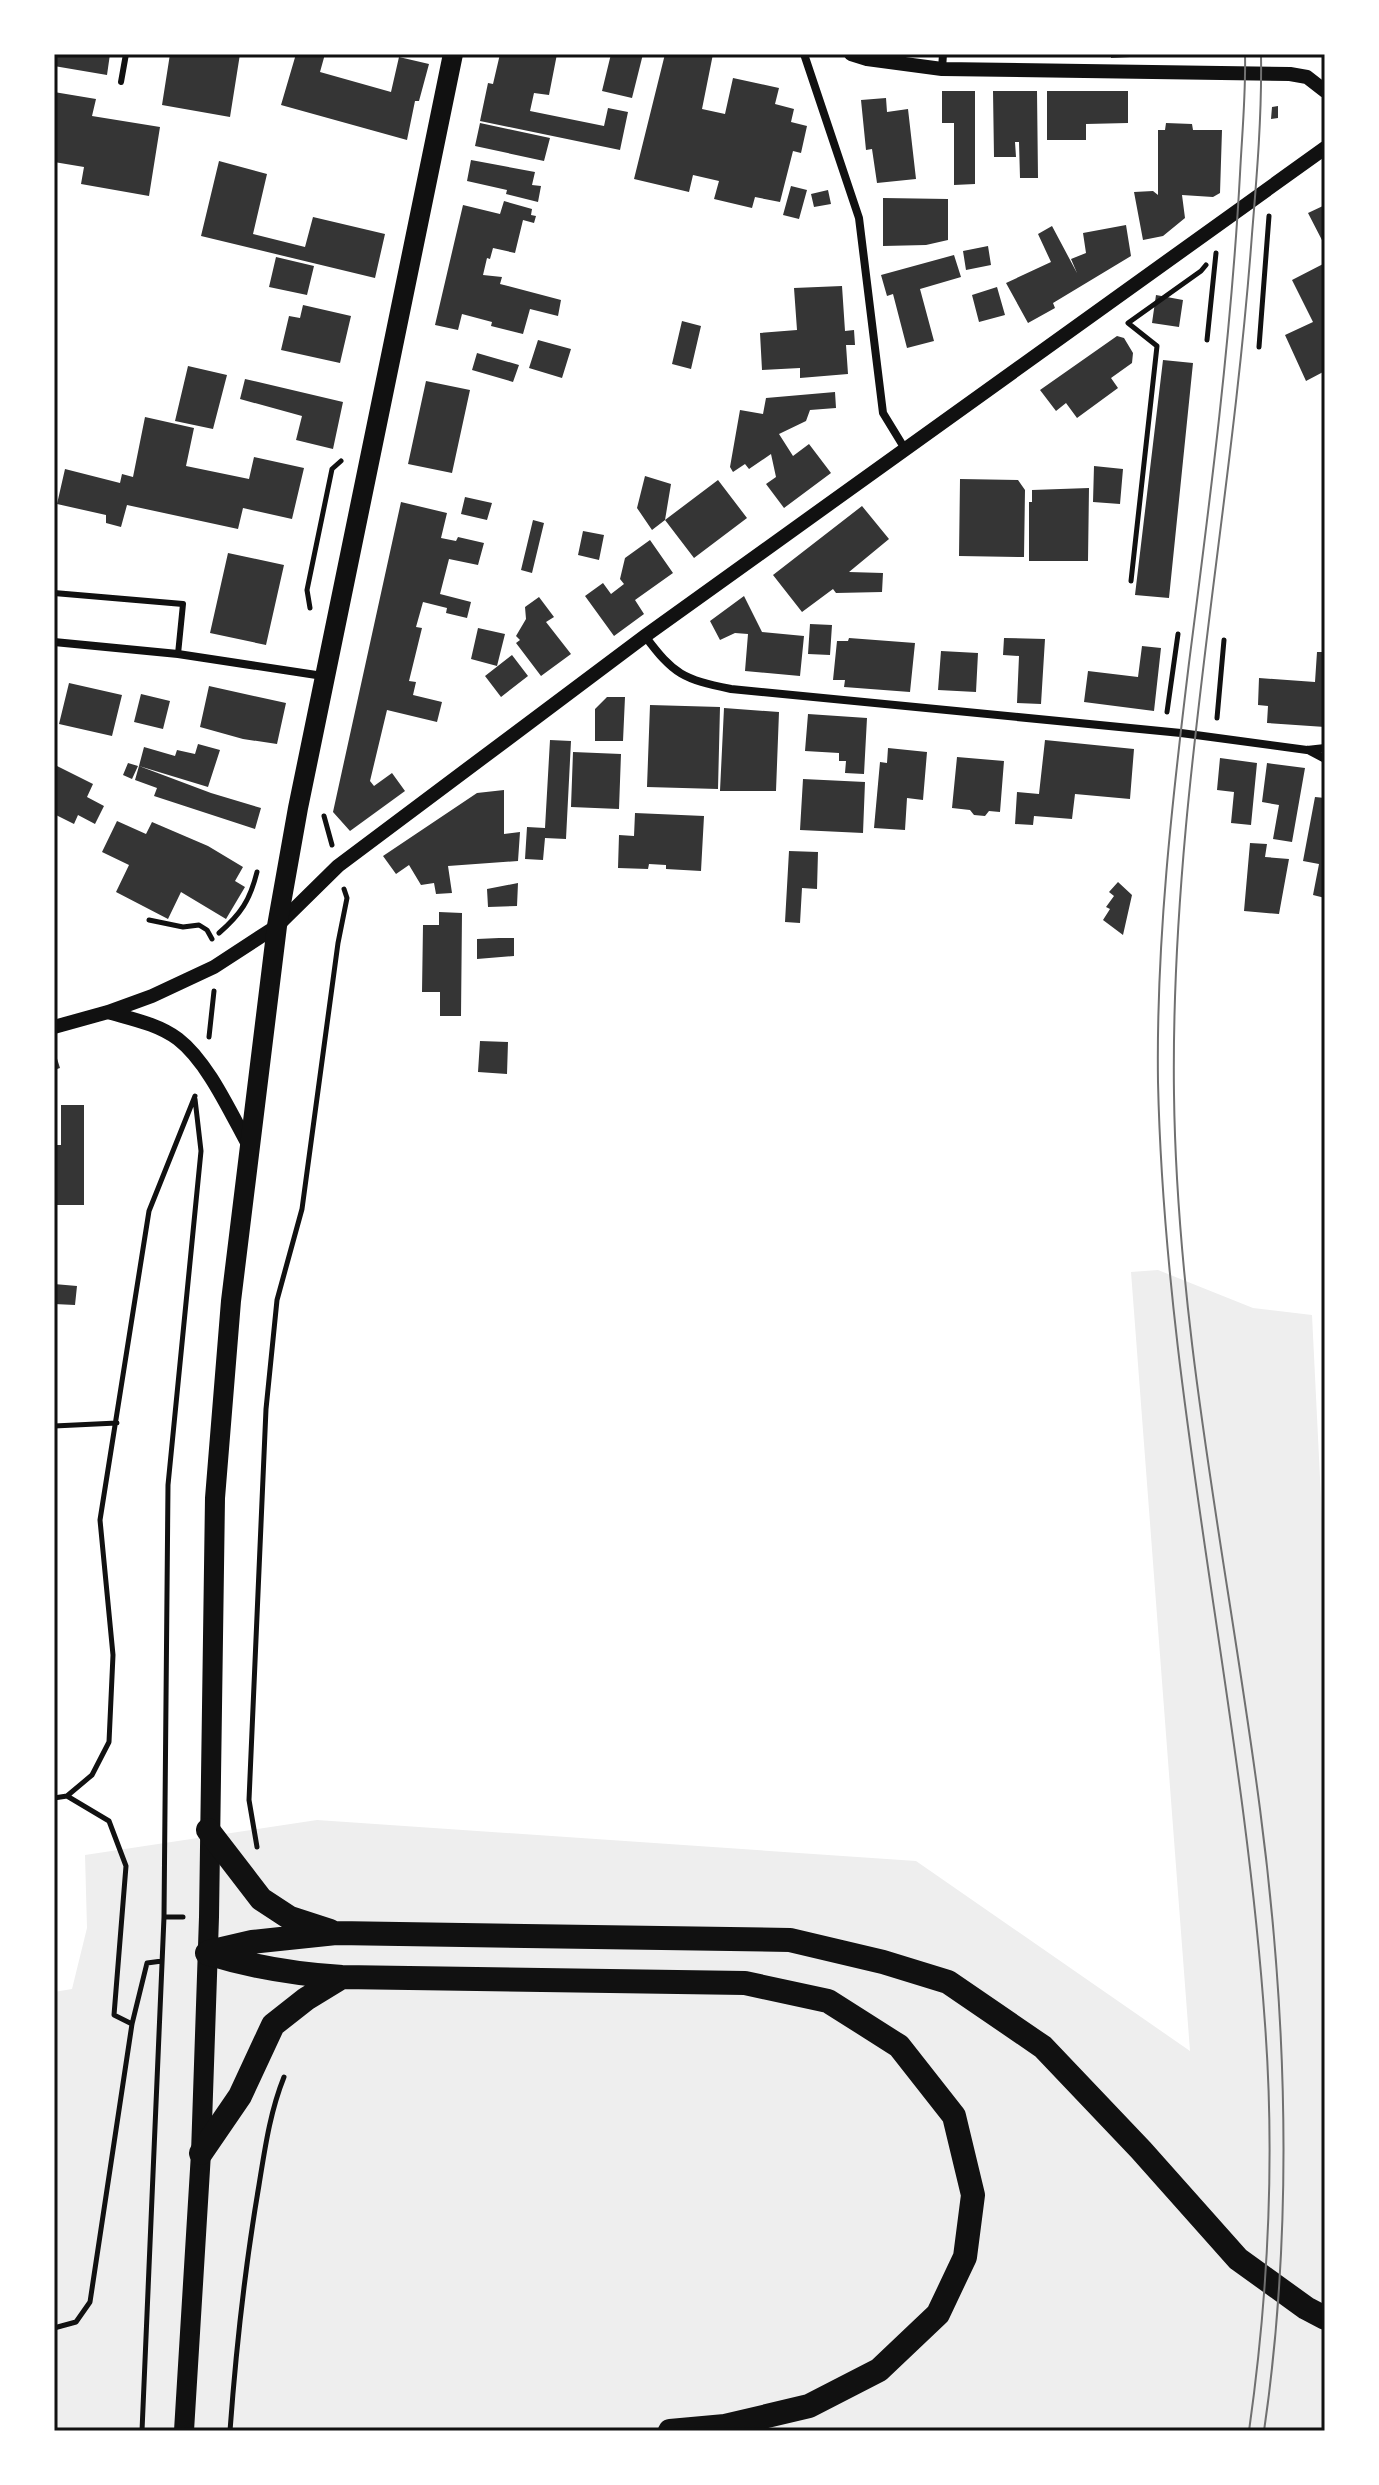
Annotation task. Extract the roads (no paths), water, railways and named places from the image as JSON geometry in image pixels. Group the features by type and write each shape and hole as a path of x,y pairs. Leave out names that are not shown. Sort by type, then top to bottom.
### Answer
{"highway":[{"path":"208,1830 261,1899 290,1918 336,1933"},
{"path":"207,1953 252,1942 336,1933 790,1940 883,1962 948,1982 1043,2047 1238,2259 1325,2318"},
{"path":"207,1953 253,1967 302,1975 745,1983 828,2001 899,2046 954,2116 973,2195 965,2257 938,2314 879,2370 809,2406 725,2426 670,2431"},
{"path":"201,2153 240,2096 273,2025 306,1999 342,1977"}],"main road":[{"path":"184,2431 201,2153 215,1498 231,1301 277,926 453,54"}],"street":[{"path":"804,54 859,218 883,413 905,449"},
{"path":"851,54 867,59 1290,74 1307,77 1325,91"},
{"path":"54,1027 152,996 214,967 277,926 338,866 645,636 1325,148"},
{"path":"645,636 666,664 693,681 731,689 1196,734 1307,750 1325,748"},
{"path":"54,642 178,654 326,676"},
{"path":"1307,750 1325,759"},
{"path":"108,1012 149,1023 178,1039 200,1061 250,1148"}],"lane":[{"path":"121,82 126,54"},
{"path":"54,593 183,604 178,654"}],"tram line":[{"path":"1245,54 1236,235 1225,358 1166,872 1158,1082 1164,1201 1175,1318 1240,1788 1265,2024 1269,2126 1268,2228 1261,2330 1249,2431"},
{"path":"1261,54 1257,166 1242,342 1191,771 1182,878 1175,986 1174,1094 1177,1184 1194,1363 1248,1720 1276,1964 1281,2042 1283,2198 1274,2354 1264,2431"}]}
